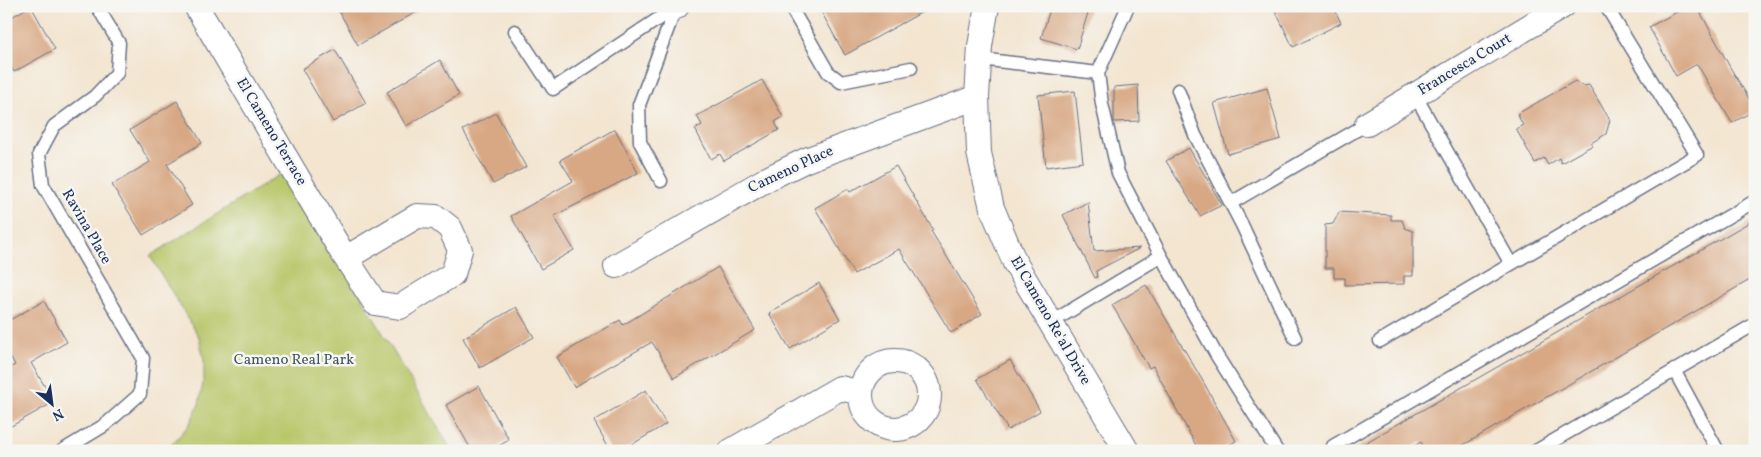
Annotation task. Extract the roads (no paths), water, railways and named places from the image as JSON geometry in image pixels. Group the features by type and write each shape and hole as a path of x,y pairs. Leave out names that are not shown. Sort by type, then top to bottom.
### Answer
{"street":[{"name":"El Cameno Terrace","path":"196,6 346,258 375,303 400,307 453,274 460,250 450,228 436,218 417,216 346,258"},
{"name":"El Cameno Re'al Drive","path":"987,6 977,97 979,153 992,208 1015,263 1127,451"},
{"name":"Francesca Court","path":"1368,124 1557,8"},
{"name":"Cameno Place","path":"616,266 769,178 806,160 977,97"},
{"path":"731,451 840,388 861,393"}],"lane":[{"name":"Ravina Place","path":"62,451 105,425 140,394 143,358 43,186 39,154 54,126 95,96 117,72 119,43 97,6"},
{"path":"515,31 553,89 676,6"},
{"path":"661,181 640,142 639,105 676,6"},
{"path":"790,6 828,72 841,82 911,68"},
{"path":"1128,6 1098,73 1102,104 1118,173 1161,256 1217,356 1277,451"},
{"path":"1380,341 1697,155 1606,6"},
{"path":"980,59 1098,73"},
{"path":"1178,90 1195,135 1231,203 1295,338"},
{"path":"1415,95 1511,264"},
{"path":"1231,203 1368,124"},
{"path":"1336,451 1333,446 1755,201"},
{"path":"1050,323 1161,256"},
{"path":"1536,451 1755,324"},
{"path":"1674,370 1718,451"}],"park label":[{"name":"Cameno Real Park","path":"294,360"}]}
